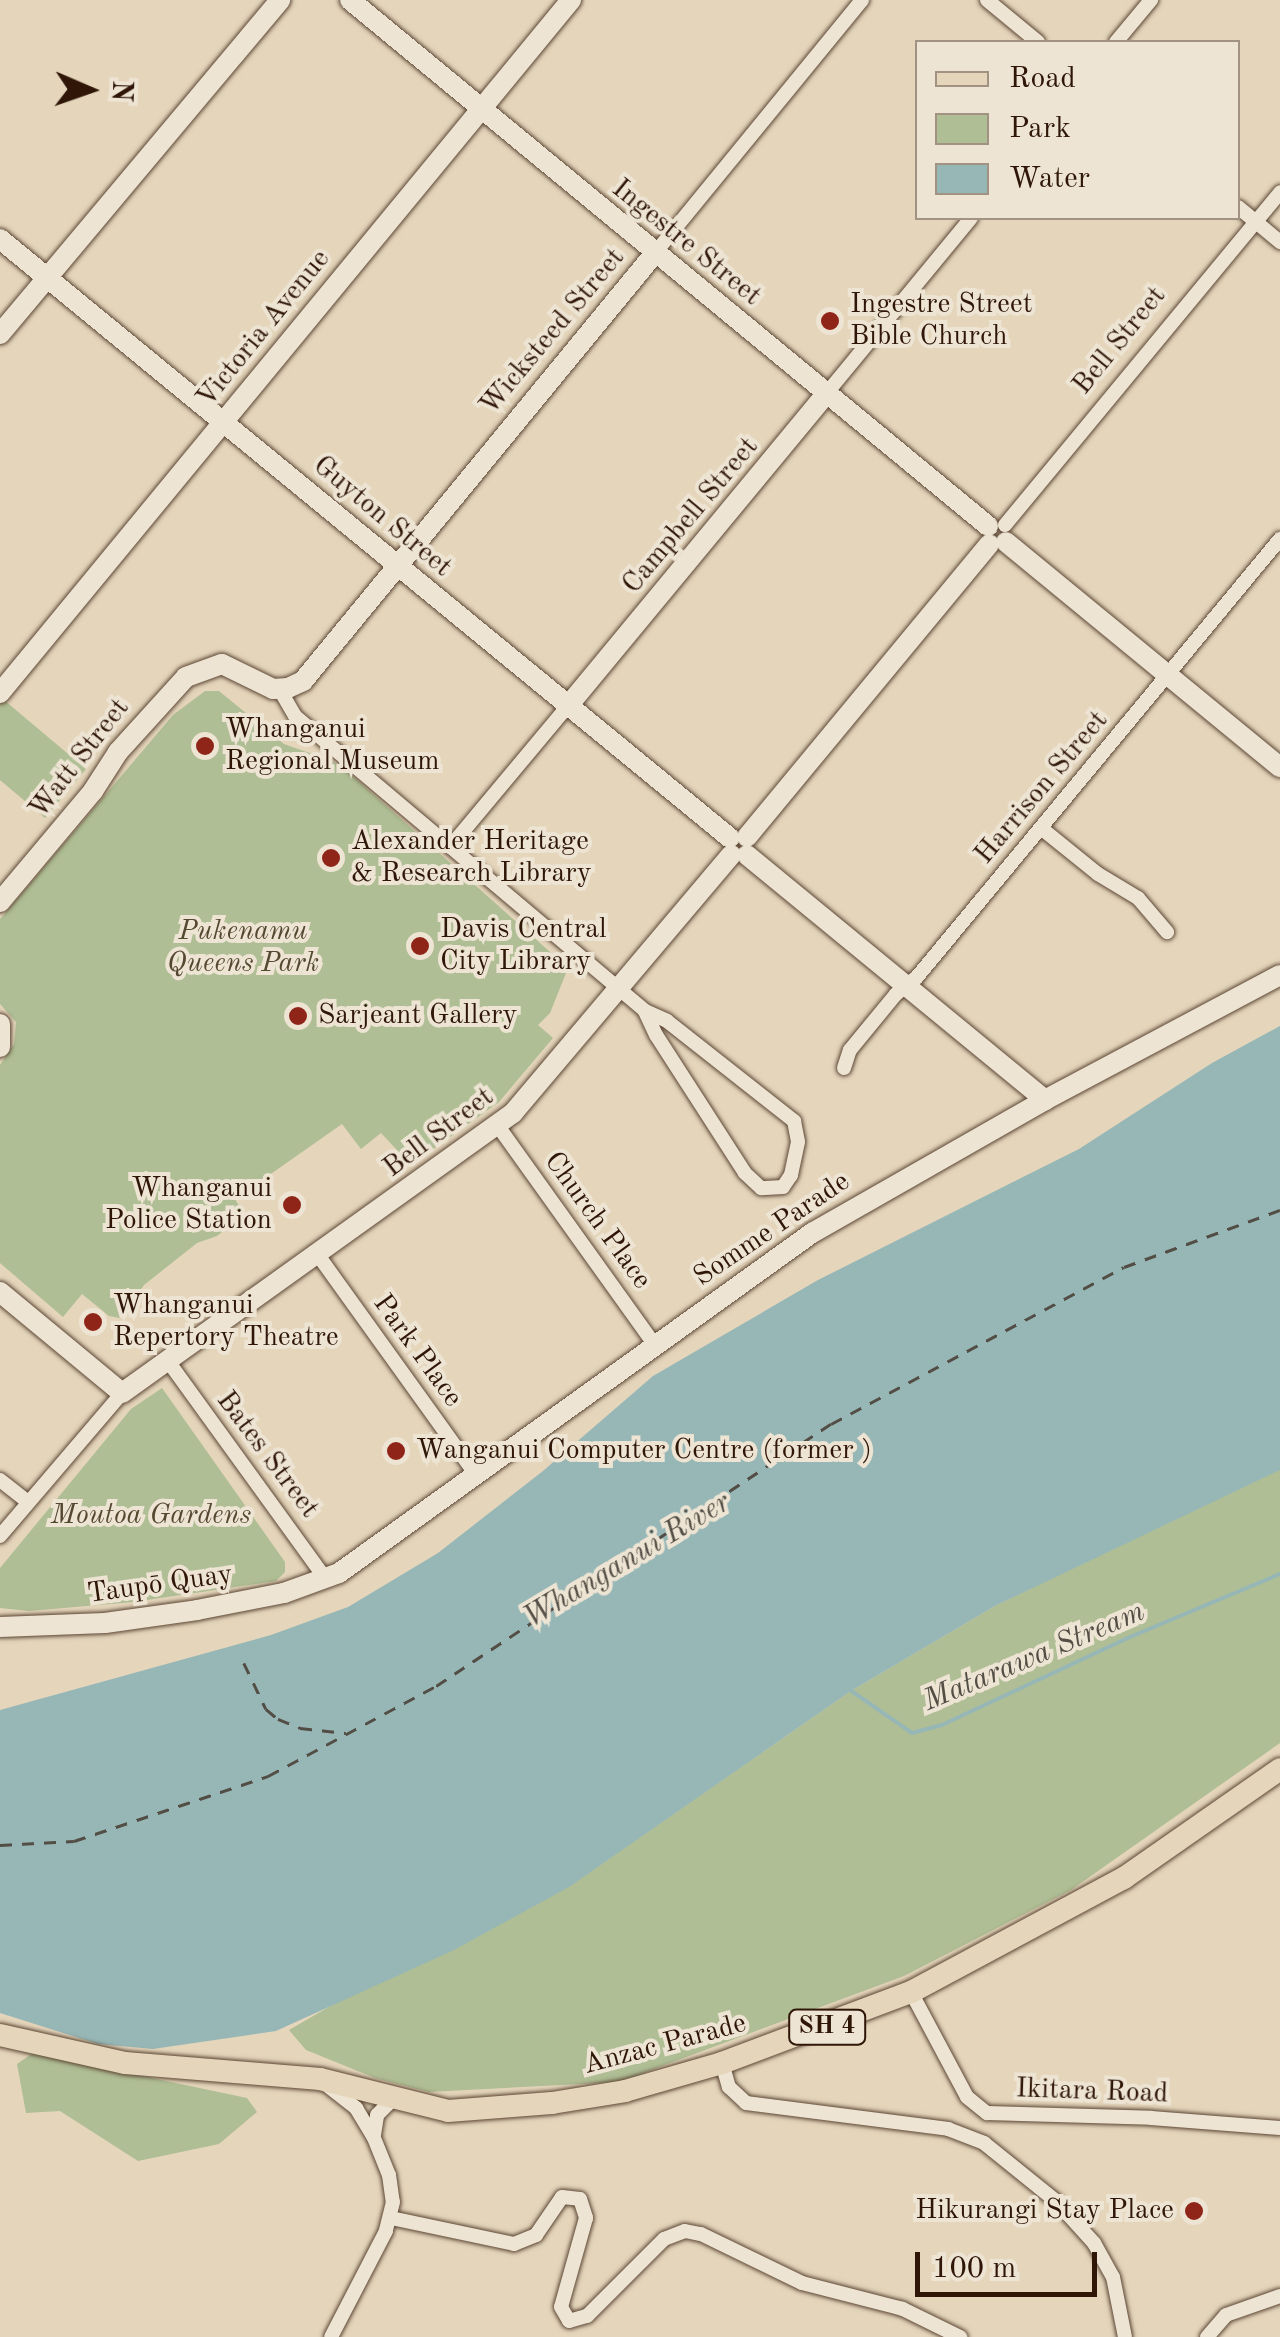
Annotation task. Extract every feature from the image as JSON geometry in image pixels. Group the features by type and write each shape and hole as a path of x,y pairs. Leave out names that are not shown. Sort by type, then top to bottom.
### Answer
{"main road":[{"name":"Anzac Parade","path":"0,2034 125,2064 320,2079 448,2110 484,2110 590,2098 722,2064 911,1992 1124,1878 1280,1769"}],"street":[{"path":"0,334 280,0"},
{"name":"Ingestre Street","path":"350,0 1280,768"},
{"name":"Victoria Avenue","path":"0,692 571,0"},
{"name":"Wicksteed Street","path":"280,690 302,681 862,0"},
{"path":"987,0 1036,40"},
{"path":"1118,40 1151,0"},
{"name":"Bell Street","path":"122,1393 498,1126 620,990 1280,192"},
{"path":"1240,209 1280,242"},
{"name":"Campbell Street","path":"450,846 970,220"},
{"name":"Guyton Street","path":"0,240 1045,1100"},
{"name":"Harrison Street","path":"844,1068 850,1050 1041,828 1280,538"},
{"name":"Watt Street","path":"0,902 172,688 192,673 214,664 231,666 280,690"},
{"path":"280,690 295,716 620,990 667,1021 791,1117 797,1128 789,1180 775,1190 761,1188 745,1173 656,1035 645,1010"},
{"path":"1041,828 1098,874 1138,898 1167,932"},
{"name":"Somme Parade","path":"326,1579 370,1553 812,1232 1045,1100 1280,975"},
{"path":"0,1024 0,1047"},
{"name":"Church Place","path":"498,1126 655,1345"},
{"name":"Park Place","path":"318,1255 476,1475"},
{"path":"0,1292 122,1393 0,1536"},
{"name":"Bates Street","path":"168,1361 326,1579"},
{"path":"0,1480 28,1502"},
{"name":"Taupō Quay","path":"0,1627 105,1622 197,1610 284,1593 326,1579"},
{"name":"Ikitara Road","path":"911,1992 966,2097 987,2114 1168,2119 1280,2128"},
{"path":"722,2064 729,2087 746,2103 948,2129 984,2143 1056,2201 1094,2243 1109,2266 1125,2337"},
{"path":"320,2079 356,2108 374,2138 392,2188 391,2218 331,2337"},
{"path":"374,2138 377,2116 394,2098"},
{"path":"391,2218 514,2244 536,2235 562,2197 580,2199 586,2218 561,2307 569,2321 586,2316 664,2239 685,2231 701,2234 802,2282 904,2310 960,2337"},
{"path":"1207,2337 1226,2315 1280,2296"}],"green space":[{"name":"Pukenamu Queens Park","path":"205,691 219,691 284,744 332,761 355,778 568,968 550,1013 538,1025 553,1038 499,1102 411,1165 381,1133 361,1149 342,1124 235,1199 244,1214 217,1236 197,1243 144,1285 120,1318 109,1316 82,1294 63,1317 0,1263 0,1065 14,1044 16,1022 0,1004 0,919 173,715"},
{"path":"4,700 86,769 45,818 0,780 0,704"},
{"name":"Moutoa Gardens","path":"162,1388 285,1562 285,1572 276,1581 133,1602 29,1611 0,1608 0,1568 131,1409"},
{"path":"1280,1448 1280,1743 1071,1890 904,1976 619,2082 429,2092 375,2078 306,2050 289,2030 365,1986 584,1876 851,1691"},
{"path":"33,2053 247,2098 257,2112 219,2144 138,2161 60,2111 26,2113 17,2064"}],"water":[{"name":"Whanganui River","path":"1280,1026 1280,1470 995,1606 851,1691 569,1887 454,1950 276,2031 153,2049 98,2044 0,2013 0,1710 271,1635 348,1607 438,1553 543,1471 653,1376 818,1280 1079,1149 1212,1063"}],"waterway":[{"name":"Matarawa Stream","path":"847,1688 912,1733 942,1725 1130,1637 1280,1574"}],"ferry route":[{"path":"0,1845 74,1841 268,1776 436,1686 831,1424 1124,1267 1280,1210"},
{"path":"244,1663 266,1709 278,1719 300,1728 346,1733"}],"place":[{"name":"Ingestre Street Bible Church","path":"830,321"},
{"name":"Whanganui Regional Museum","path":"205,746"},
{"name":"Alexander Heritage & Research Library","path":"331,858"},
{"name":"Davis Central City Library","path":"420,946"},
{"name":"Sarjeant Gallery","path":"298,1016"},
{"name":"Whanganui Police Station","path":"292,1205"},
{"name":"Whanganui Repertory Theatre","path":"93,1322"},
{"name":"Wanganui Computer Centre (former )","path":"396,1451"},
{"name":"Hikurangi Stay Place","path":"1194,2211"}]}
